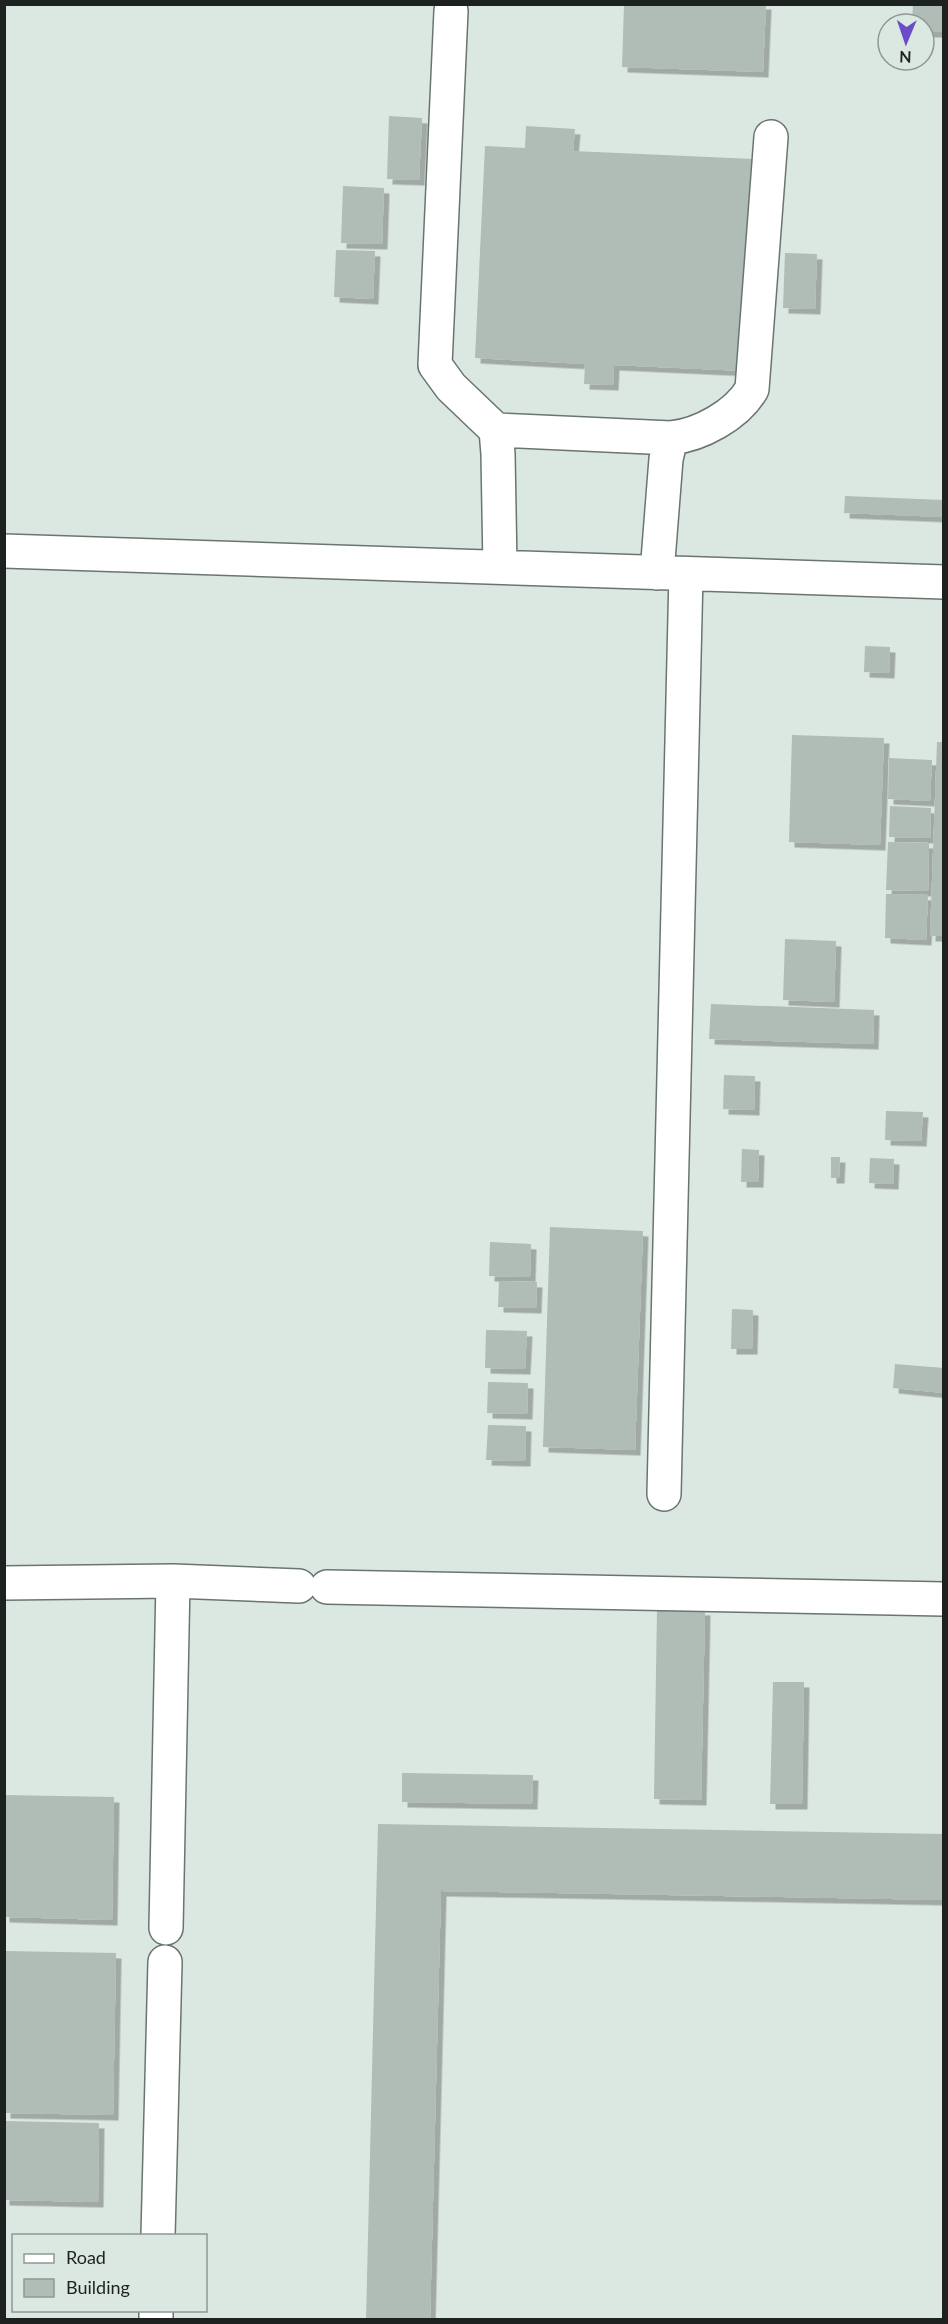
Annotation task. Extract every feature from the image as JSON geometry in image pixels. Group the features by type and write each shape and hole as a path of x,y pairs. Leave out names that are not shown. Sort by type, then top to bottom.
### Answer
{"lane":[{"path":"451,11 435,365 451,387 496,430 671,438 688,436 725,416 745,401 752,389 771,137"},
{"path":"496,430 500,567"},
{"path":"664,1494 672,573 666,459 671,438"},
{"path":"4,551 944,582"},
{"path":"166,1928 173,1581"},
{"path":"4,1583 173,1581 313,1587 944,1599"},
{"path":"158,2234 165,1962"}],"building":[{"path":"624,4 766,4 763,72 622,67"},
{"path":"913,4 944,4 944,32 936,32 936,12 913,12"},
{"path":"389,116 422,118 419,180 387,179"},
{"path":"526,126 575,129 573,151 754,159 744,371 614,365 613,385 584,384 585,364 475,358 485,146 525,148"},
{"path":"343,186 384,188 382,244 341,243"},
{"path":"336,250 375,251 373,299 334,297"},
{"path":"785,253 817,254 815,309 783,308"},
{"path":"845,496 944,500 944,517 844,513"},
{"path":"865,646 890,647 889,673 864,672"},
{"path":"792,735 884,738 880,845 789,842"},
{"path":"937,742 944,742 944,936 930,936"},
{"path":"889,758 932,760 930,801 888,799"},
{"path":"890,806 931,808 930,838 889,837"},
{"path":"888,842 929,843 928,891 886,890"},
{"path":"886,894 928,895 926,940 885,938"},
{"path":"785,939 836,941 834,1002 783,1000"},
{"path":"711,1004 874,1010 873,1044 709,1039"},
{"path":"724,1075 755,1076 754,1110 723,1109"},
{"path":"886,1111 923,1112 921,1141 885,1140"},
{"path":"742,1149 759,1150 758,1182 741,1182"},
{"path":"831,1157 840,1157 839,1178 831,1178"},
{"path":"870,1158 894,1159 893,1184 869,1183"},
{"path":"550,1227 643,1231 635,1450 543,1447"},
{"path":"490,1242 531,1244 530,1277 489,1276"},
{"path":"499,1281 537,1282 536,1308 498,1307"},
{"path":"732,1309 753,1310 752,1349 731,1349"},
{"path":"486,1330 527,1331 525,1369 485,1368"},
{"path":"895,1364 944,1368 944,1393 893,1388"},
{"path":"488,1382 528,1383 527,1414 487,1413"},
{"path":"488,1425 526,1426 525,1461 486,1460"},
{"path":"657,1609 705,1610 701,1800 654,1799"},
{"path":"773,1682 804,1682 802,1804 770,1804"},
{"path":"402,1773 533,1775 532,1804 402,1802"},
{"path":"4,1795 114,1797 112,1920 4,1917"},
{"path":"378,1824 944,1834 944,1900 441,1891 430,2320 366,2320"},
{"path":"5,1951 116,1953 113,2115 5,2113"},
{"path":"4,2121 99,2123 98,2202 4,2200"}]}
